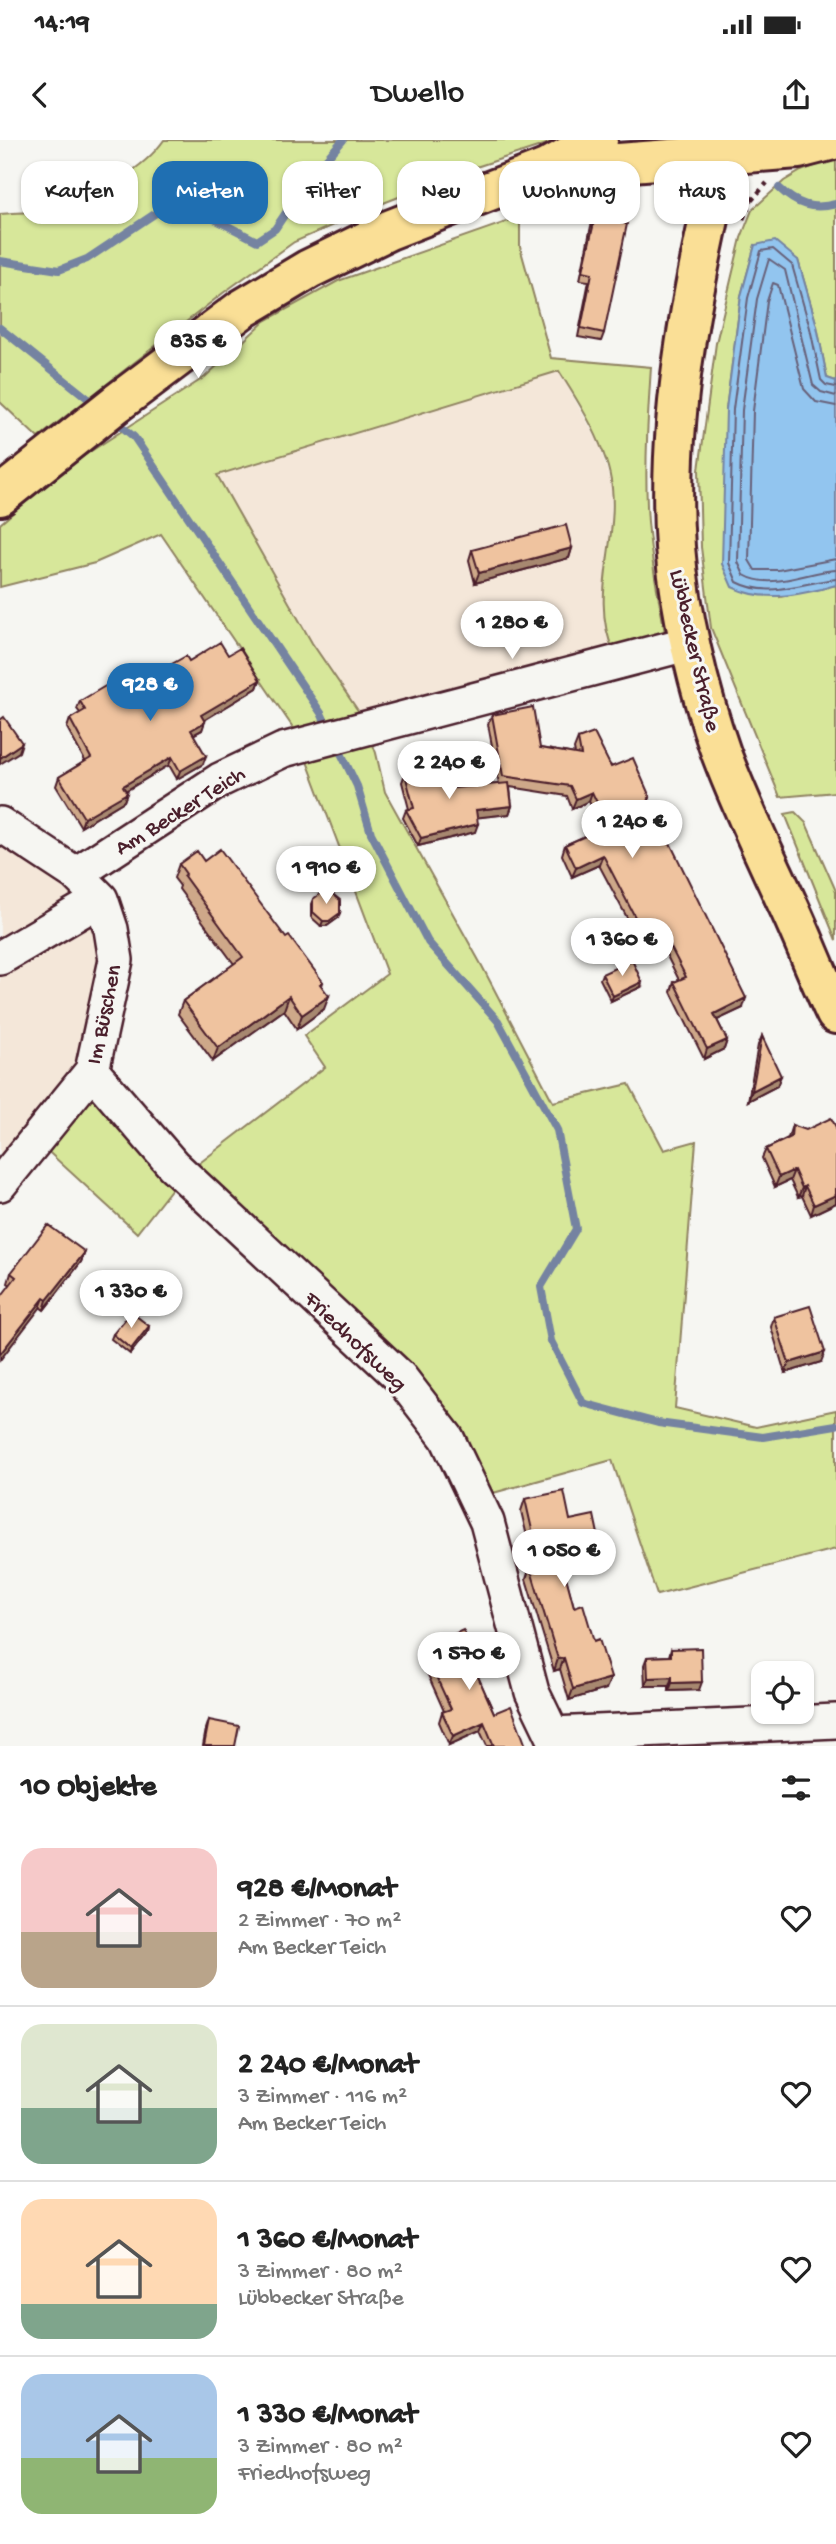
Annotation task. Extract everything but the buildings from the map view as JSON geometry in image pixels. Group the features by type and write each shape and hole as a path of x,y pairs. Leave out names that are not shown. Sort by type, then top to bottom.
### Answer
{"main road":[{"path":"560,161 598,140"},
{"path":"614,161 725,148 798,149 833,140"},
{"name":"Lübbecker Straße","path":"725,148 686,337 678,399 674,462 675,547 681,594 690,643 721,752 836,1014"},
{"path":"0,496 242,309 309,269 389,230 499,187"}],"street":[{"name":"Am Becker Teich","path":"76,874 220,780 283,750 690,643"},
{"name":"Im Büschen","path":"0,824 76,874 101,900 111,929 116,960 92,1071 0,1184"},
{"path":"0,958 101,900"},
{"name":"Friedhofsweg","path":"92,1071 173,1165 400,1377 447,1438 487,1522 532,1692 556,1740"},
{"path":"556,1740 836,1721"}],"shaded area":[{"path":"559,371 599,443 612,487 603,612 614,652 363,718 312,643 217,475"},
{"path":"0,821 108,894 94,1078 0,1183"}],"green space":[{"path":"164,140 559,140 485,164 485,161 397,161 397,198 383,203 383,161 282,161 282,224 335,224 294,242 223,293 38,438 0,402 0,214 21,213 21,224 138,224 138,166"},
{"path":"836,158 836,381 827,378 817,326 798,260 755,245 741,296 726,409 780,597 836,585 836,792 780,797 711,628 701,547 699,470 716,343 741,238 746,224 749,224 752,210 784,181 801,171"},
{"path":"500,224 520,224 520,247 551,358 651,367 647,506 652,556 666,638 614,652 604,612 613,509 612,488 599,442 559,371 217,475 312,643 363,718 376,753 385,792 482,966 553,1102 629,1084 664,1150 696,1141 675,1408 756,1427 836,1410 836,1549 657,1595 612,1460 486,1495 473,1465 180,1178 325,1067 304,1036 387,974 296,732 161,534 95,563 0,587 0,524 65,468 205,377 265,321 338,281"},
{"path":"795,812 806,823 836,891 836,940 785,814"},
{"path":"94,1078 180,1178 137,1233 41,1145"}],"water":[{"path":"775,241 798,260 817,326 827,378 836,381 836,585 783,596 757,595 732,587 722,564 726,409 741,296 755,245"}],"waterway":[{"path":"0,261 59,270 87,259 156,213 195,209 257,241 275,229 307,181 343,140"},
{"path":"779,188 805,205 836,204"},
{"path":"0,328 96,405"},
{"path":"114,420 134,437 321,713 329,730"},
{"path":"337,745 357,786 371,833 428,942 498,1021 557,1130 576,1229 541,1287 551,1341 583,1403 658,1423 763,1437 836,1425"}]}
